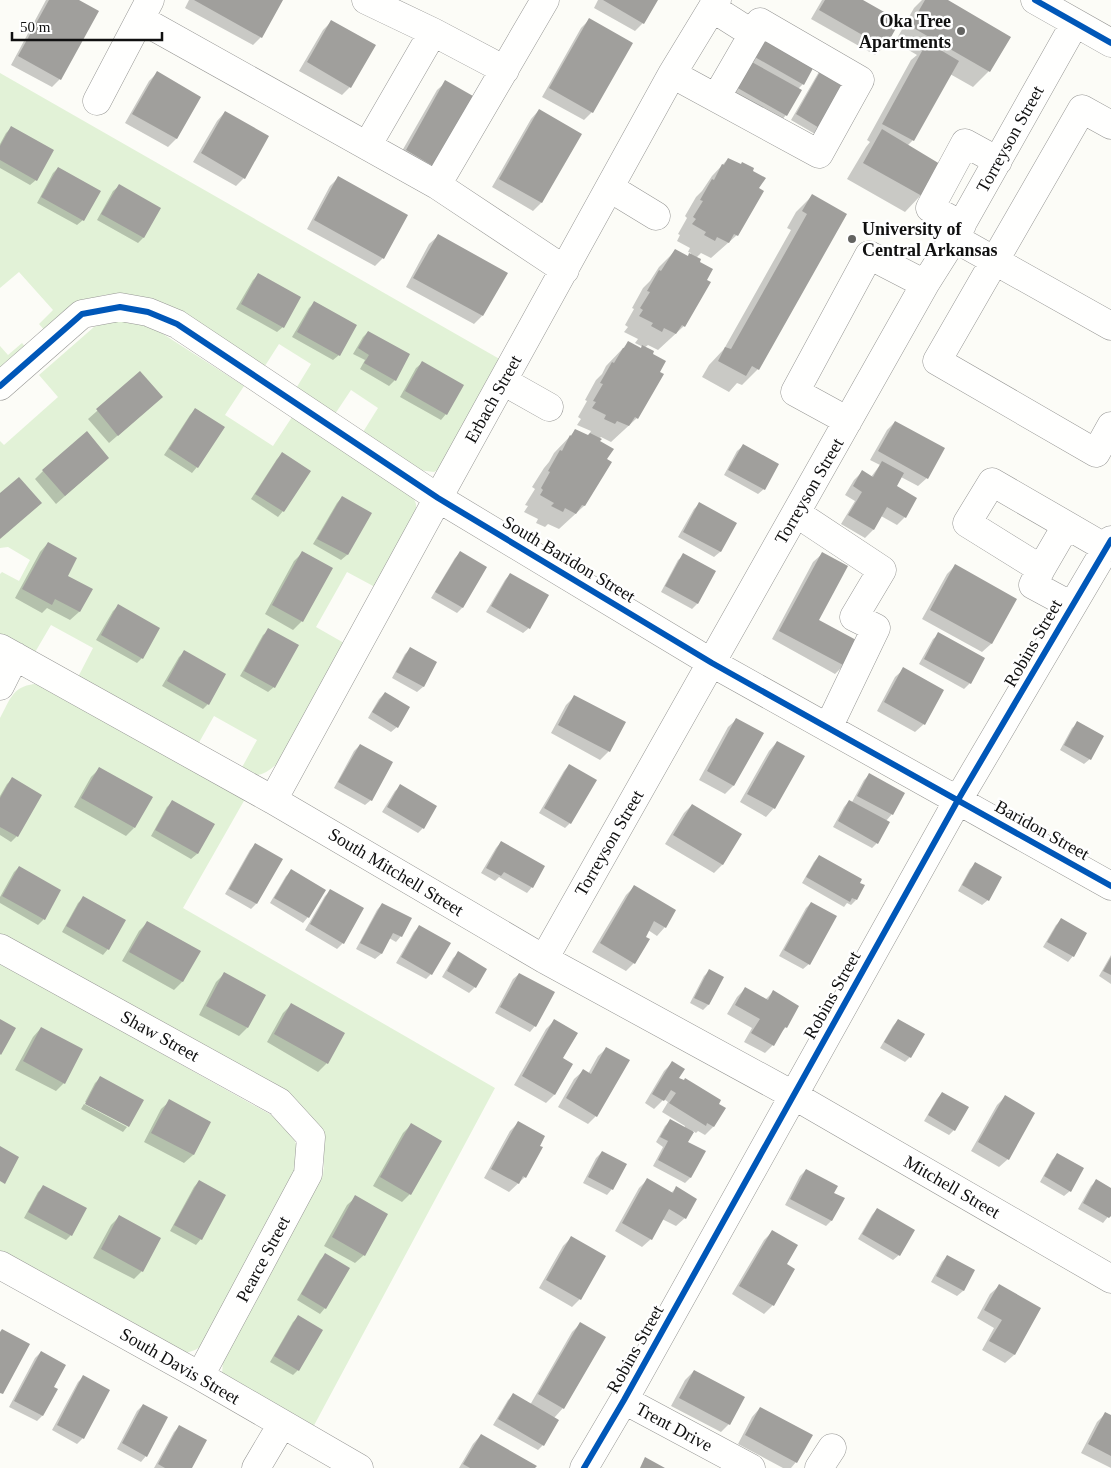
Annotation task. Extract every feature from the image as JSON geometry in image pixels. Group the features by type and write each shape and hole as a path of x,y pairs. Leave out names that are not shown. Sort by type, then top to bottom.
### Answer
{"street":[{"path":"366,0 433,32 505,70"},
{"path":"437,185 545,0"},
{"path":"1036,0 1111,44"},
{"path":"714,4 753,34"},
{"name":"Erbach Street","path":"273,800 672,74 714,4"},
{"path":"97,101 145,10 367,146 437,185 565,270"},
{"path":"672,74 716,98 819,154 860,80 760,22 716,98"},
{"name":"Torreyson Street","path":"544,959 925,284 958,231 1075,23"},
{"path":"367,146 433,32"},
{"path":"1111,125 1082,108 937,361 1096,453 1111,426"},
{"path":"998,161 965,142 930,208 995,261 1111,326"},
{"path":"610,188 656,216"},
{"path":"848,421 795,392 869,255 925,284"},
{"name":"South Baridon Street","path":"0,386 82,314 120,307 148,312 177,324 438,498 712,663 958,800"},
{"path":"503,381 549,408"},
{"path":"1041,569 968,523 992,482 1066,526 1108,544"},
{"path":"796,513 882,570 854,617 876,628 828,728"},
{"path":"1066,526 1032,586 1072,606"},
{"name":"Robins Street","path":"584,1468 624,1400 958,800 1108,544"},
{"path":"0,686 8,652"},
{"name":"South Mitchell Street","path":"8,652 273,800 544,959 793,1095"},
{"name":"Baridon Street","path":"958,800 1111,886"},
{"name":"Shaw Street","path":"0,948 279,1102 311,1137"},
{"name":"Mitchell Street","path":"793,1095 1111,1279"},
{"name":"Pearce Street","path":"200,1376 308,1174 311,1137"},
{"name":"South Davis Street","path":"0,1265 200,1376 359,1468"},
{"name":"Trent Drive","path":"624,1400 752,1468"},
{"path":"256,1468 282,1424"}],"green space":[{"path":"0,73 503,361 444,466 434,472 419,470 363,432 378,408 351,390 335,414 295,390 311,364 279,344 263,369 162,304 143,297 124,294 103,295 82,305 47,333 39,324 53,310 19,272 0,288"},
{"path":"127,320 146,323 244,386 225,415 273,446 292,417 412,494 416,504 416,511 375,587 347,572 316,627 344,643 278,763 264,773 251,775 240,771 257,740 214,716 197,746 77,679 93,648 51,625 34,654 0,635 0,574 2,572 19,581 30,560 8,547 0,548 0,441 4,445 58,397 39,375 94,327 112,321"},
{"path":"22,343 28,350 0,376 0,346 8,355"},
{"path":"34,684 45,686 245,799 183,908 495,1088 311,1431 222,1376 223,1358 323,1175 324,1154 319,1133 0,937 0,718 16,691"},
{"path":"0,963 282,1121 291,1133 297,1146 298,1175 203,1345 195,1350 186,1353 0,1256"}],"building":[{"path":"49,0 79,0 99,11 61,80 18,56"},
{"path":"194,0 283,0 262,38"},
{"path":"603,0 658,0 644,24"},
{"path":"825,0 863,0 900,21 885,48 819,10"},
{"name":"Oka Tree Apartments","path":"925,0 948,0 1011,37 990,72 910,26"},
{"path":"589,18 633,43 593,113 549,88"},
{"path":"331,20 376,45 351,88 307,62"},
{"path":"767,30 818,59 804,85 753,56"},
{"name":"Oka Tree Apartments","path":"927,42 959,61 914,141 882,124"},
{"path":"750,61 802,90 787,116 736,87"},
{"path":"825,63 850,77 821,129 796,114"},
{"path":"157,71 201,97 177,139 132,114"},
{"path":"445,80 473,96 433,166 406,150"},
{"path":"539,109 582,134 542,203 499,179"},
{"path":"225,111 269,136 245,179 201,153"},
{"path":"11,126 54,150 37,181 0,160 0,146"},
{"path":"882,129 940,164 922,196 863,163"},
{"path":"728,158 754,168 753,171 766,178 759,188 764,191 738,236 734,234 729,243 717,237 715,241 704,235 706,232 692,224 696,219 693,217 703,201 700,200 712,179 714,180 722,164 724,165"},
{"path":"58,167 101,191 84,221 41,197"},
{"path":"338,176 408,215 384,259 314,220"},
{"path":"119,184 161,208 144,238 101,214"},
{"path":"812,194 847,214 759,370 752,366 746,376 718,361 725,347 731,349 807,214 802,211"},
{"path":"438,234 508,273 483,316 413,278"},
{"path":"675,249 688,256 689,253 701,259 700,262 713,269 707,280 711,282 685,327 682,325 676,334 664,328 662,332 651,326 653,323 639,316 643,310 640,308 650,292 647,291 659,270 661,271"},
{"path":"258,273 301,297 284,328 241,304"},
{"path":"314,301 357,325 340,356 297,332"},
{"path":"368,331 410,354 396,381 364,363 369,355 358,348"},
{"path":"628,341 641,348 642,345 654,351 653,354 666,361 660,372 664,374 638,419 635,417 629,426 617,421 615,424 604,419 606,415 592,408 596,402 593,401 603,384 600,383 612,362 614,363"},
{"path":"422,361 464,385 447,415 405,391"},
{"path":"140,371 163,397 118,436 96,409"},
{"path":"195,408 225,427 198,468 169,449"},
{"path":"895,421 945,448 928,479 878,451"},
{"path":"575,429 602,439 600,441 614,449 607,459 612,462 585,506 582,505 576,514 565,508 563,512 551,506 554,503 540,495 543,490 541,488 550,472 548,471"},
{"path":"87,431 109,458 65,496 42,470"},
{"path":"743,444 779,464 765,490 728,470"},
{"path":"282,452 311,471 284,512 255,494"},
{"path":"882,461 904,473 897,486 917,498 906,518 887,507 874,530 848,515 862,492 853,486 862,470 873,477"},
{"path":"19,477 42,503 0,539 0,493"},
{"path":"342,496 372,513 348,555 317,539"},
{"path":"699,502 737,523 721,552 683,532"},
{"path":"48,542 77,558 68,576 93,589 80,612 55,599 52,605 22,589"},
{"path":"302,551 333,568 303,622 272,605"},
{"path":"460,551 487,567 463,608 435,592"},
{"path":"822,552 848,566 819,620 858,641 845,666 779,631"},
{"path":"683,553 716,571 698,604 665,586"},
{"path":"955,564 1017,599 992,644 930,610"},
{"path":"510,573 549,595 530,629 491,606"},
{"path":"118,604 160,628 143,659 101,635"},
{"path":"268,628 299,645 275,688 244,671"},
{"path":"938,632 985,658 971,684 924,659"},
{"path":"410,647 437,662 424,687 396,672"},
{"path":"184,650 226,674 209,705 167,681"},
{"path":"903,667 944,690 925,725 884,702"},
{"path":"385,692 410,707 398,728 372,712"},
{"path":"574,695 626,722 610,752 558,725"},
{"path":"736,718 764,733 734,786 707,771"},
{"path":"1077,721 1104,736 1091,760 1064,745"},
{"path":"777,741 805,756 775,809 747,794"},
{"path":"360,744 393,762 372,801 338,782"},
{"path":"569,764 597,780 571,824 544,808"},
{"path":"99,767 153,797 135,828 81,798"},
{"path":"869,773 905,793 893,815 857,796"},
{"path":"12,777 42,795 18,837 0,827 0,798"},
{"path":"400,784 437,806 424,829 387,807"},
{"path":"172,800 215,824 198,854 155,830"},
{"path":"849,800 890,822 878,844 838,821"},
{"path":"692,804 742,834 723,865 673,835"},
{"path":"501,841 545,866 533,888 504,872 501,876 486,868"},
{"path":"255,843 283,859 257,904 229,889"},
{"path":"819,855 862,879 860,883 865,885 857,900 852,898 850,902 806,877"},
{"path":"975,862 1002,877 989,901 962,885"},
{"path":"19,866 61,890 45,920 2,896"},
{"path":"291,869 326,890 309,918 274,898"},
{"path":"634,885 676,910 666,928 654,921 646,937 650,939 635,964 600,943"},
{"path":"330,889 364,908 344,944 310,924"},
{"path":"83,896 126,920 109,950 66,926"},
{"path":"811,902 837,916 810,965 784,950"},
{"path":"382,903 412,918 402,937 393,933 382,954 360,943"},
{"path":"1061,918 1087,933 1074,957 1047,942"},
{"path":"147,921 201,951 183,982 129,952"},
{"path":"419,925 451,943 432,975 401,957"},
{"path":"458,951 487,969 476,988 447,971"},
{"path":"1111,957 1111,975 1103,971"},
{"path":"709,969 724,977 709,1005 694,998"},
{"path":"224,972 266,995 248,1028 206,1006"},
{"path":"519,973 555,992 536,1027 500,1007"},
{"path":"745,987 768,1000 773,990 799,1006 774,1046 751,1033 760,1019 735,1005"},
{"path":"291,1003 345,1033 328,1064 274,1034"},
{"path":"0,1019 16,1028 1,1055 0,1054"},
{"path":"554,1019 578,1033 563,1058 573,1064 555,1095 522,1076"},
{"path":"898,1019 925,1034 911,1058 884,1042"},
{"path":"41,1027 83,1049 65,1084 23,1061"},
{"path":"606,1047 630,1060 597,1117 566,1098 583,1069 591,1074"},
{"path":"672,1061 685,1069 679,1078 684,1080 685,1078 721,1100 719,1104 726,1108 714,1127 707,1123 706,1126 669,1103 676,1093 671,1090 664,1101 652,1094"},
{"path":"100,1076 144,1100 129,1127 85,1104"},
{"path":"942,1092 969,1107 955,1131 928,1115"},
{"path":"1005,1095 1035,1113 1009,1160 978,1142"},
{"path":"169,1099 211,1122 194,1155 151,1133"},
{"path":"670,1119 694,1132 688,1142 706,1151 691,1178 658,1160 668,1141 660,1137"},
{"path":"518,1121 545,1136 540,1146 543,1147 526,1178 523,1176 519,1184 491,1169"},
{"path":"411,1123 442,1141 411,1195 380,1177"},
{"path":"0,1146 19,1157 5,1184 0,1181"},
{"path":"602,1151 627,1164 613,1190 588,1177"},
{"path":"1057,1153 1084,1168 1071,1192 1044,1176"},
{"path":"806,1169 838,1186 834,1193 845,1198 832,1221 790,1199"},
{"path":"647,1178 673,1193 676,1186 697,1199 686,1219 669,1209 652,1240 622,1223"},
{"path":"1096,1179 1111,1188 1111,1216 1109,1218 1083,1203"},
{"path":"199,1180 226,1195 202,1240 174,1225"},
{"path":"43,1185 87,1208 72,1236 28,1212"},
{"path":"355,1195 388,1214 365,1256 332,1237"},
{"path":"877,1208 915,1230 900,1256 862,1234"},
{"path":"119,1215 161,1238 143,1272 101,1249"},
{"path":"772,1230 798,1245 787,1264 795,1269 774,1306 739,1286"},
{"path":"571,1236 606,1256 581,1300 546,1280"},
{"path":"325,1253 350,1268 326,1309 301,1294"},
{"path":"947,1255 975,1270 964,1291 936,1276"},
{"path":"999,1284 1041,1308 1015,1355 989,1341 1002,1320 984,1310"},
{"path":"298,1315 323,1330 299,1371 274,1356"},
{"path":"580,1322 606,1337 564,1409 538,1394"},
{"path":"2,1329 30,1344 3,1394 0,1393 0,1332"},
{"path":"41,1351 66,1365 54,1387 58,1389 43,1416 14,1401"},
{"path":"694,1370 745,1397 730,1425 679,1398"},
{"path":"83,1375 110,1390 84,1439 57,1425"},
{"path":"513,1393 559,1420 544,1446 498,1419"},
{"path":"143,1404 168,1417 147,1457 122,1443"},
{"path":"760,1407 813,1435 797,1463 745,1435"},
{"path":"1105,1412 1111,1415 1111,1456 1088,1444"},
{"path":"179,1425 207,1440 192,1468 165,1468 158,1464"},
{"path":"481,1434 537,1466 535,1468 470,1468 463,1464"},
{"path":"645,1457 665,1468 640,1468"}],"cycle path":[{"path":"1035,0 1111,43"},
{"path":"0,386 82,314 120,307 148,312 177,324 438,498 712,663 1111,886"},
{"path":"584,1468 624,1400 958,800 1111,540"}],"place":[{"name":"Oka Tree Apartments","path":"961,31"},
{"name":"University of Central Arkansas","path":"852,239"}]}
